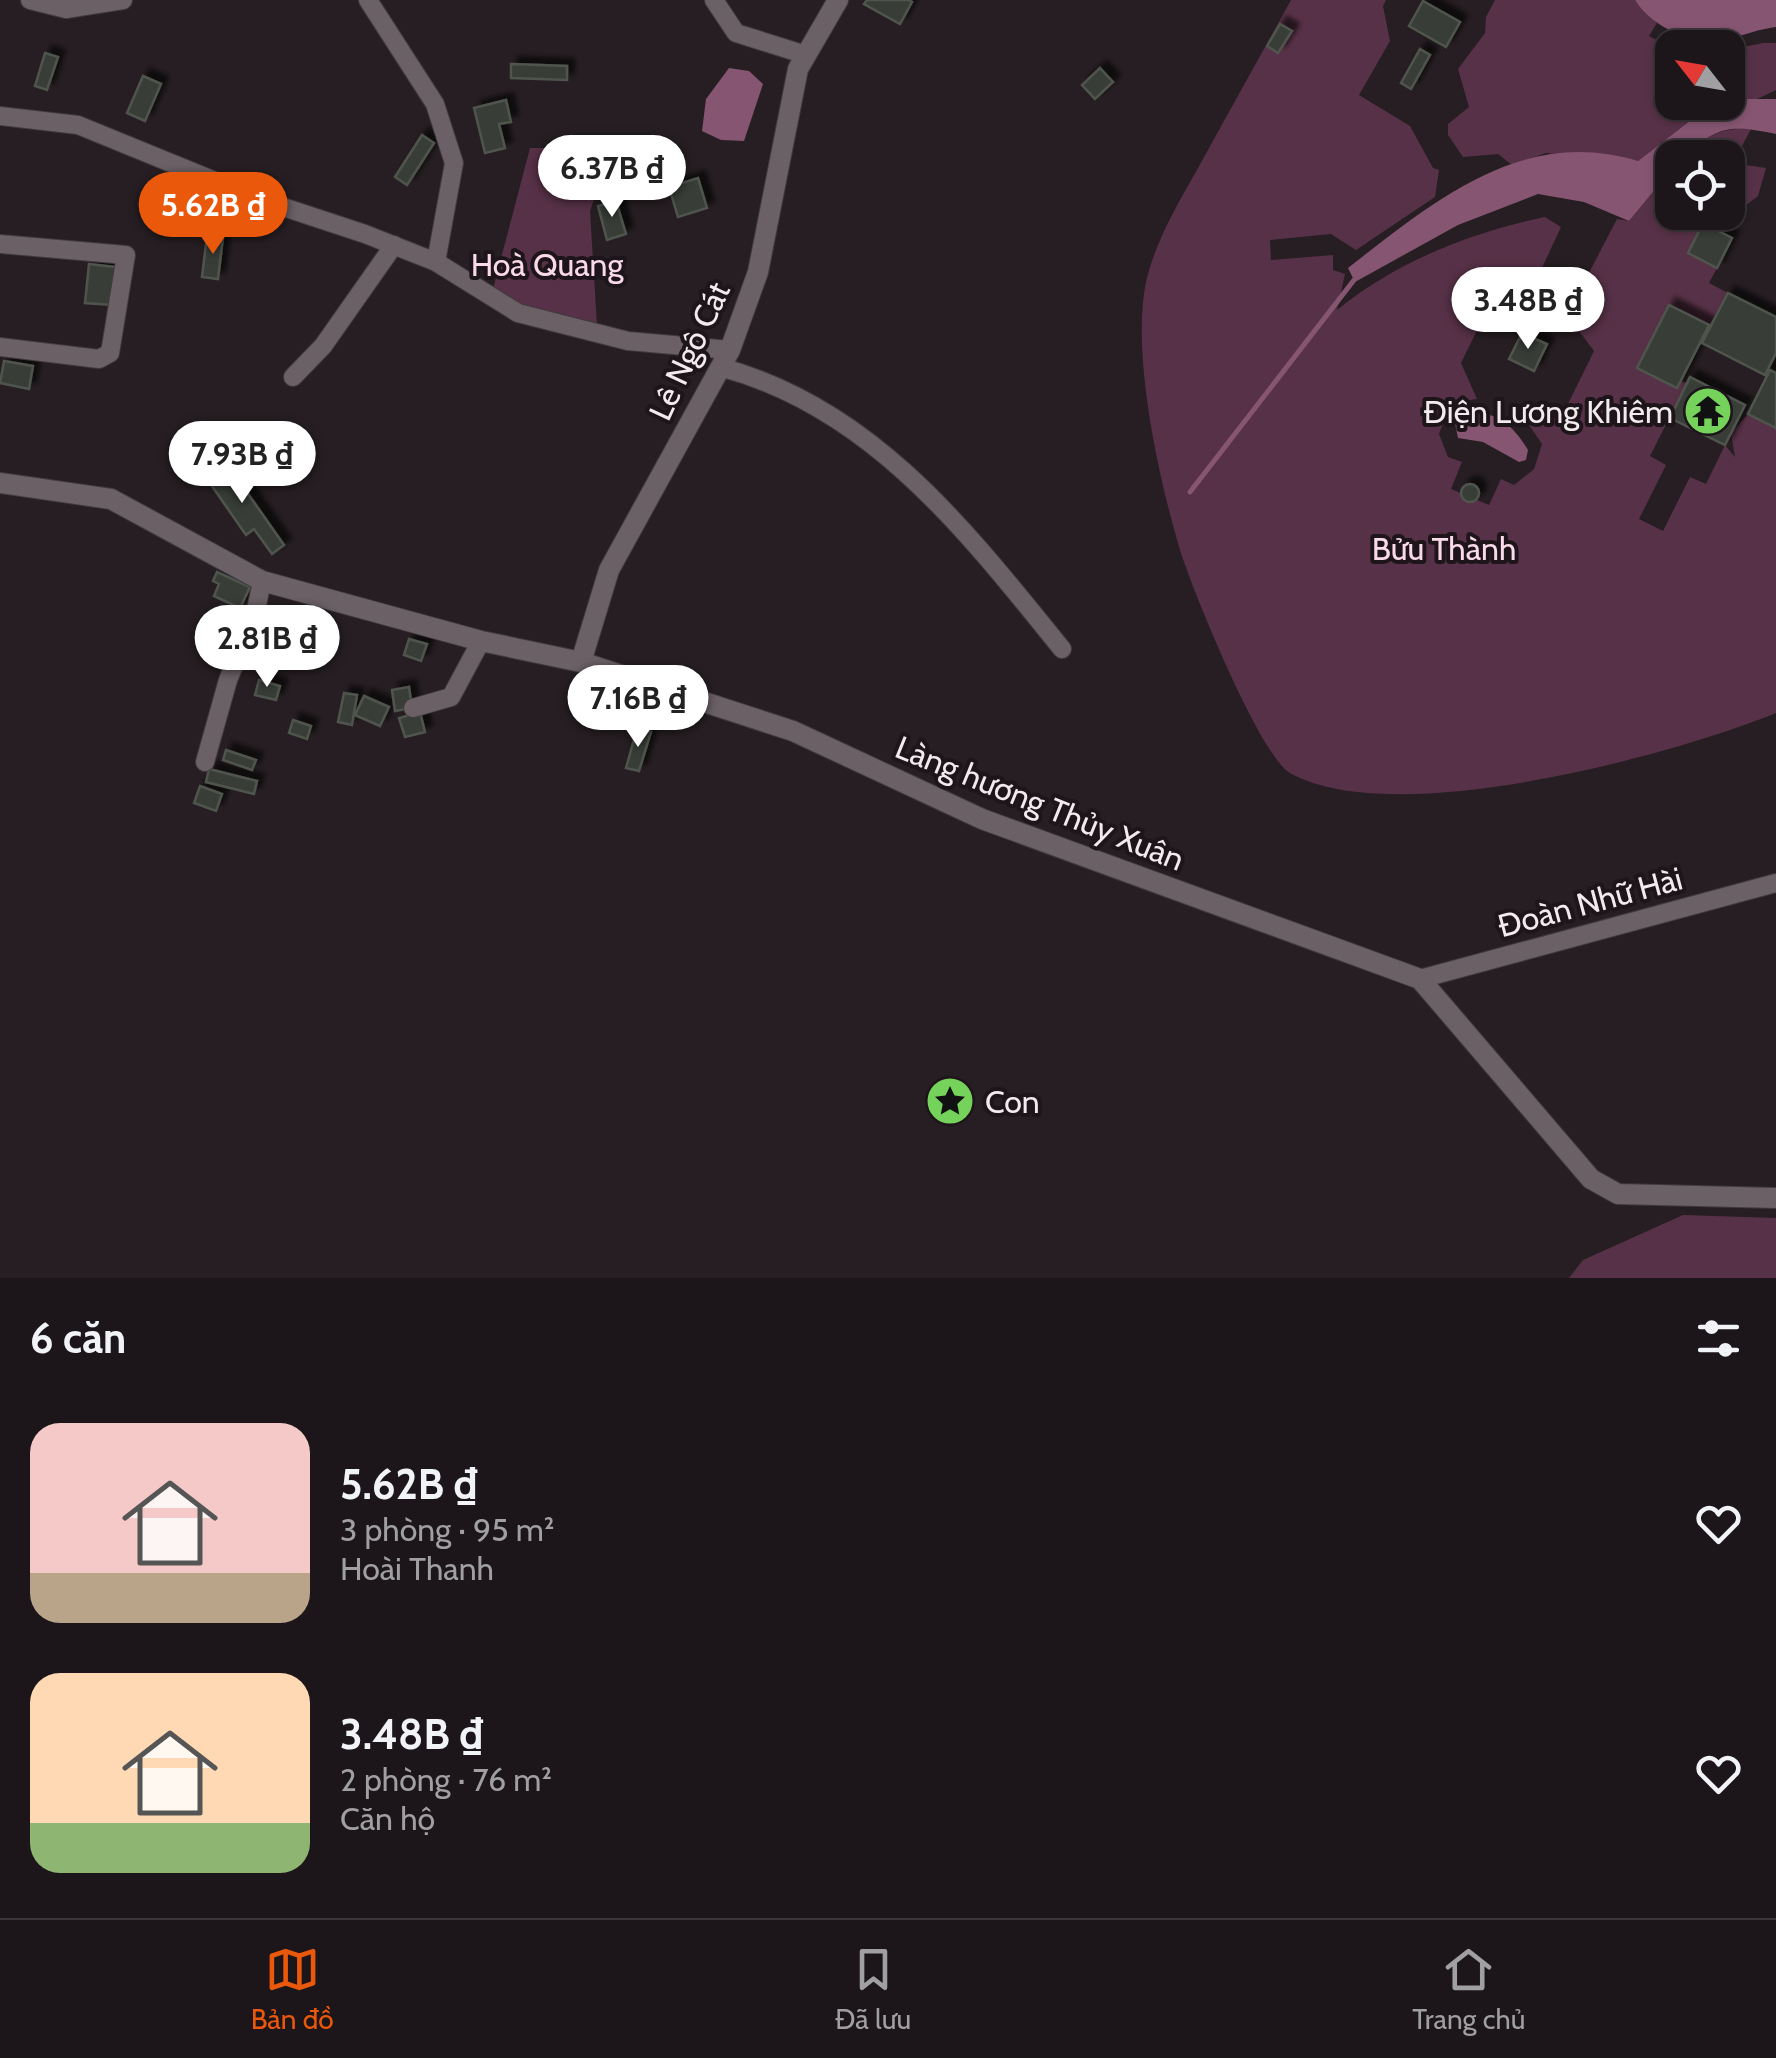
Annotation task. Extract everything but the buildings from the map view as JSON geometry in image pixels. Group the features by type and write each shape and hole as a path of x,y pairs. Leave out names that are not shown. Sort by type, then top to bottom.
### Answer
{"street":[{"path":"30,0 66,9 123,0"},
{"path":"368,0 435,104 454,164 436,262"},
{"path":"714,0 736,33 806,56"},
{"name":"Lê Ngô Cát","path":"581,662 608,570 725,358 758,272 784,123 806,56 838,0"},
{"path":"0,116 78,125 258,199 394,245 436,262 518,313 628,341 725,358 880,449 948,511 1062,648"},
{"path":"0,244 126,255 110,352 99,359 0,347"},
{"path":"293,377 323,346 394,245"},
{"name":"Làng hương Thủy Xuân","path":"0,483 111,500 262,581 481,641 581,662 793,731 982,819 1420,979"},
{"path":"206,762 228,680 256,615 262,581"},
{"path":"412,708 451,697 481,641"},
{"name":"Đoàn Nhữ Hài","path":"1420,979 1776,883"},
{"path":"1420,979 1592,1179 1618,1194 1776,1198"}],"green space":[{"name":"Bửu Thành","path":"1291,0 1386,0 1383,6 1390,41 1359,95 1410,126 1433,168 1439,170 1435,197 1356,250 1331,234 1270,240 1271,260 1333,255 1333,270 1345,274 1337,310 1409,263 1462,240 1545,217 1561,227 1528,298 1492,300 1461,363 1477,399 1463,402 1453,410 1439,434 1448,457 1462,462 1451,489 1489,505 1501,479 1514,485 1534,469 1542,444 1527,422 1562,416 1594,351 1567,315 1617,219 1629,221 1655,190 1655,230 1700,230 1688,252 1717,268 1709,283 1728,293 1711,325 1669,305 1638,367 1687,383 1650,456 1666,465 1639,519 1663,531 1690,477 1706,484 1725,445 1735,457 1731,433 1748,414 1776,428 1776,713 1670,749 1603,766 1461,791 1394,794 1336,789 1290,773 1262,736 1228,670 1180,550 1164,488 1145,380 1142,311 1150,266 1178,204"},
{"path":"1495,0 1635,0 1657,23 1649,36 1655,39 1655,120 1691,120 1665,140 1655,140 1655,148 1638,161 1546,153 1512,165 1498,154 1463,157 1448,135 1448,124 1469,107 1458,69 1485,33 1486,17"},
{"path":"1776,43 1776,90 1757,99 1745,99 1745,47"},
{"path":"1751,129 1745,140 1704,140 1731,130"},
{"name":"Hoà Quang","path":"530,148 612,148 590,211 597,325 532,312 493,289"},
{"path":"1745,165 1766,168 1758,196 1745,206"},
{"path":"1683,1215 1776,1218 1776,1278 1569,1278 1583,1260"}],"shaded area":[{"path":"1635,0 1776,0 1776,27 1745,34 1745,30 1670,30"},
{"path":"729,68 749,71 763,84 744,141 721,140 702,131 706,99"},
{"path":"1745,99 1776,99 1776,134 1736,129 1705,140 1665,140 1691,120 1745,120"},
{"path":"1655,148 1655,190 1629,221 1584,202 1538,194 1458,225 1355,282 1348,268 1448,195 1519,162 1556,153 1596,153 1638,161"},
{"path":"1470,411 1497,418 1511,428 1528,450 1526,460 1519,462 1483,442 1458,438 1455,423"}],"waterway":[{"path":"1190,492 1354,280"}],"place":[{"name":"Điện Lương Khiêm","path":"1708,411"},
{"name":"Con","path":"950,1101"}]}
